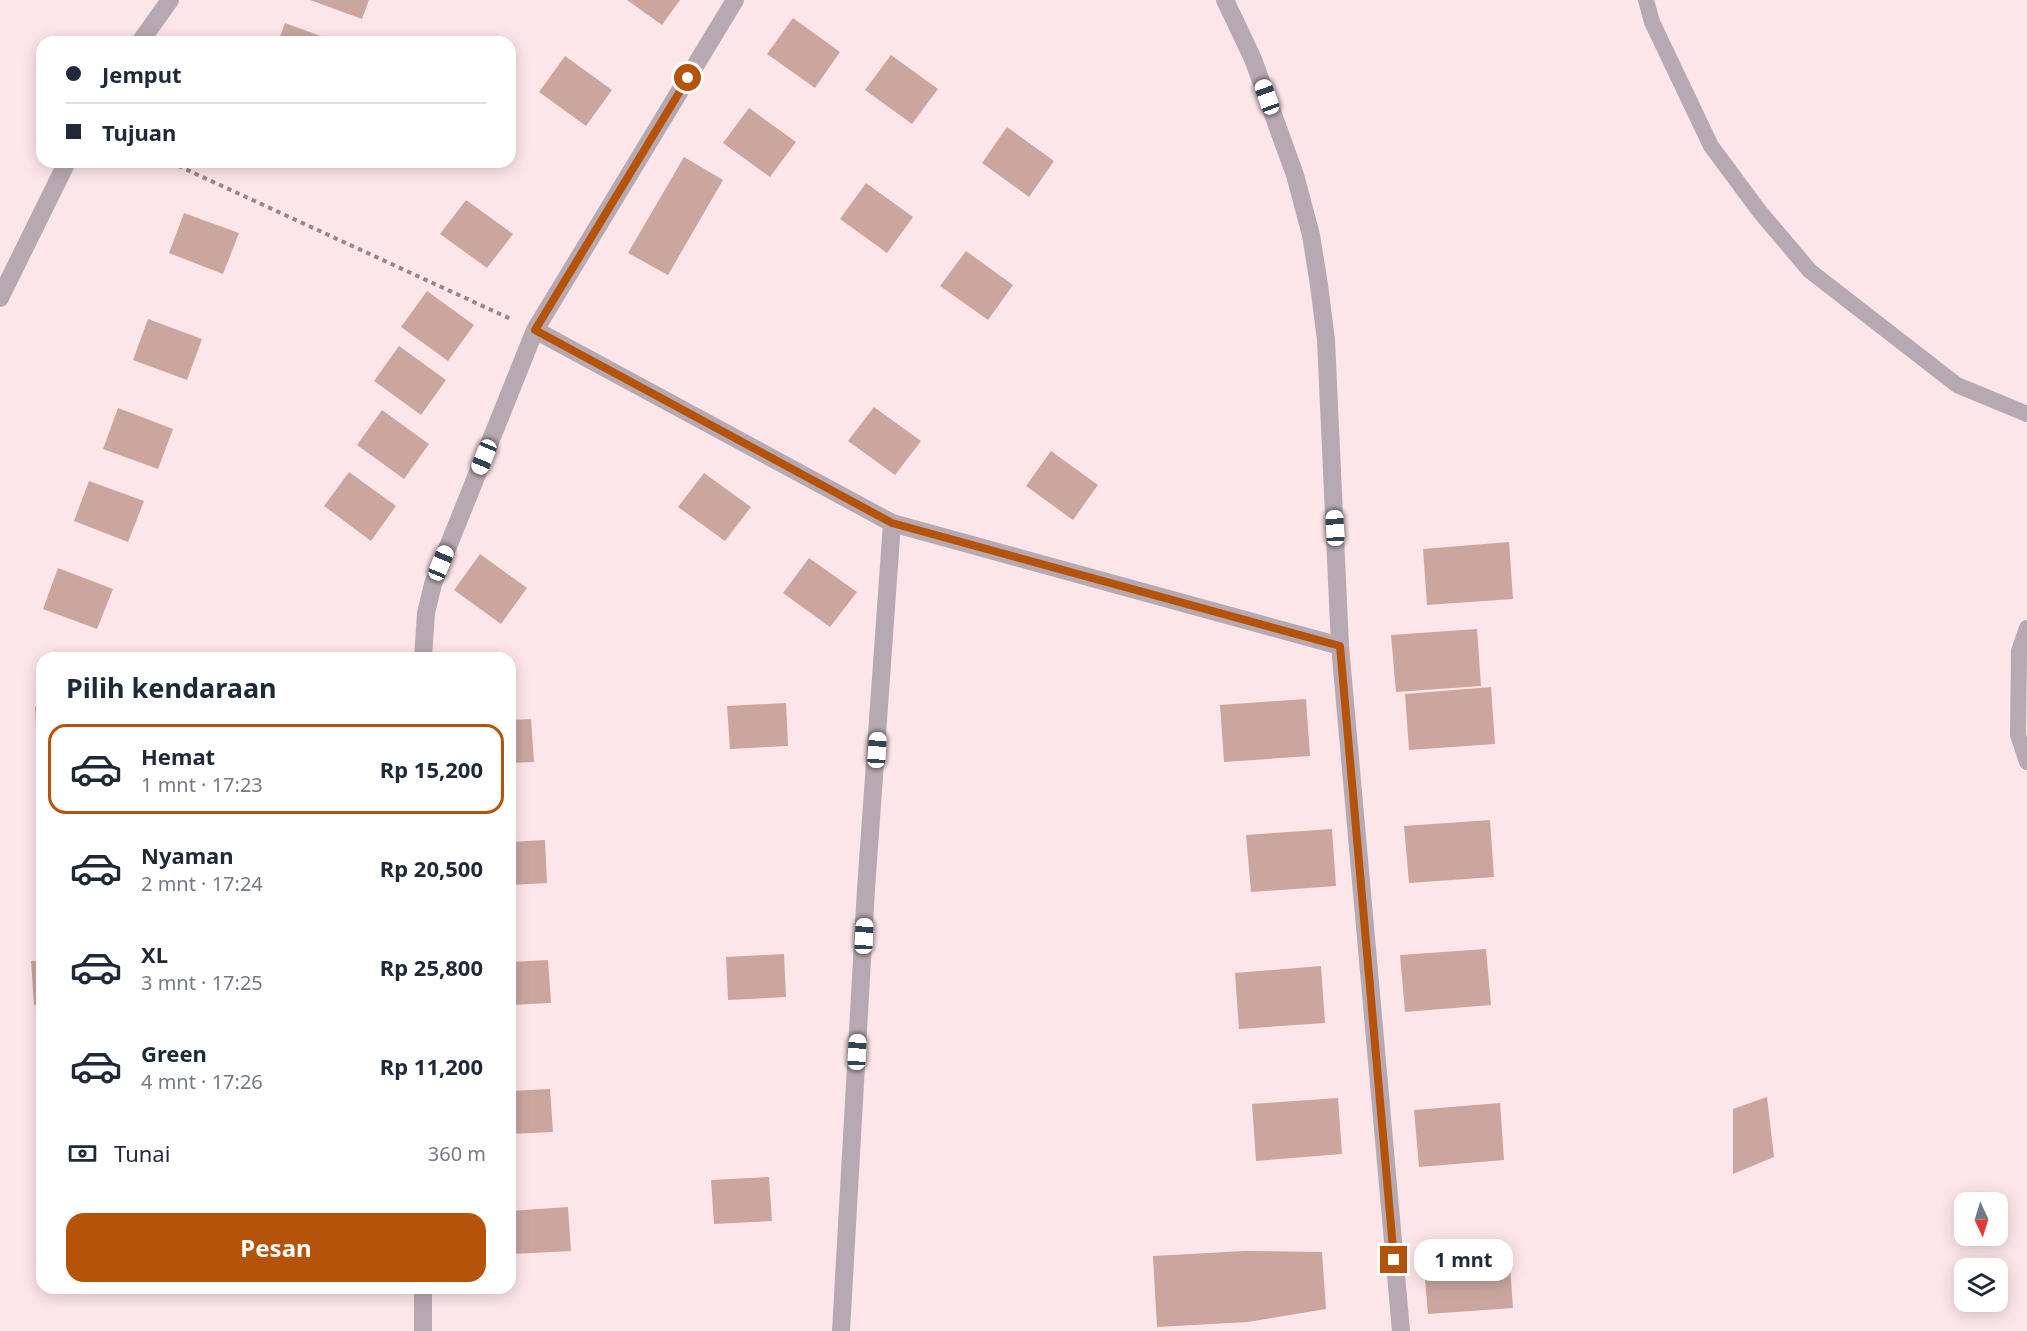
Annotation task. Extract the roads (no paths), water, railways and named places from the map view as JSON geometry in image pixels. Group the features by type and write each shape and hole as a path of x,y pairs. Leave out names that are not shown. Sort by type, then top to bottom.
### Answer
{"street":[{"path":"144,36 170,0"},
{"path":"423,652 426,613 433,584 535,330 735,0"},
{"path":"1225,0 1253,59 1295,175 1311,235 1326,340 1340,646 1401,1331"},
{"path":"0,298 64,168"},
{"path":"535,330 892,523 1340,646"},
{"path":"841,1331 866,889 892,523"},
{"path":"423,1294 423,1331"}],"lane":[{"path":"1646,0 1652,22 1711,146 1760,212 1810,272 1957,385 2027,414"},
{"path":"2027,628 2019,651 2018,735 2027,762"}]}
